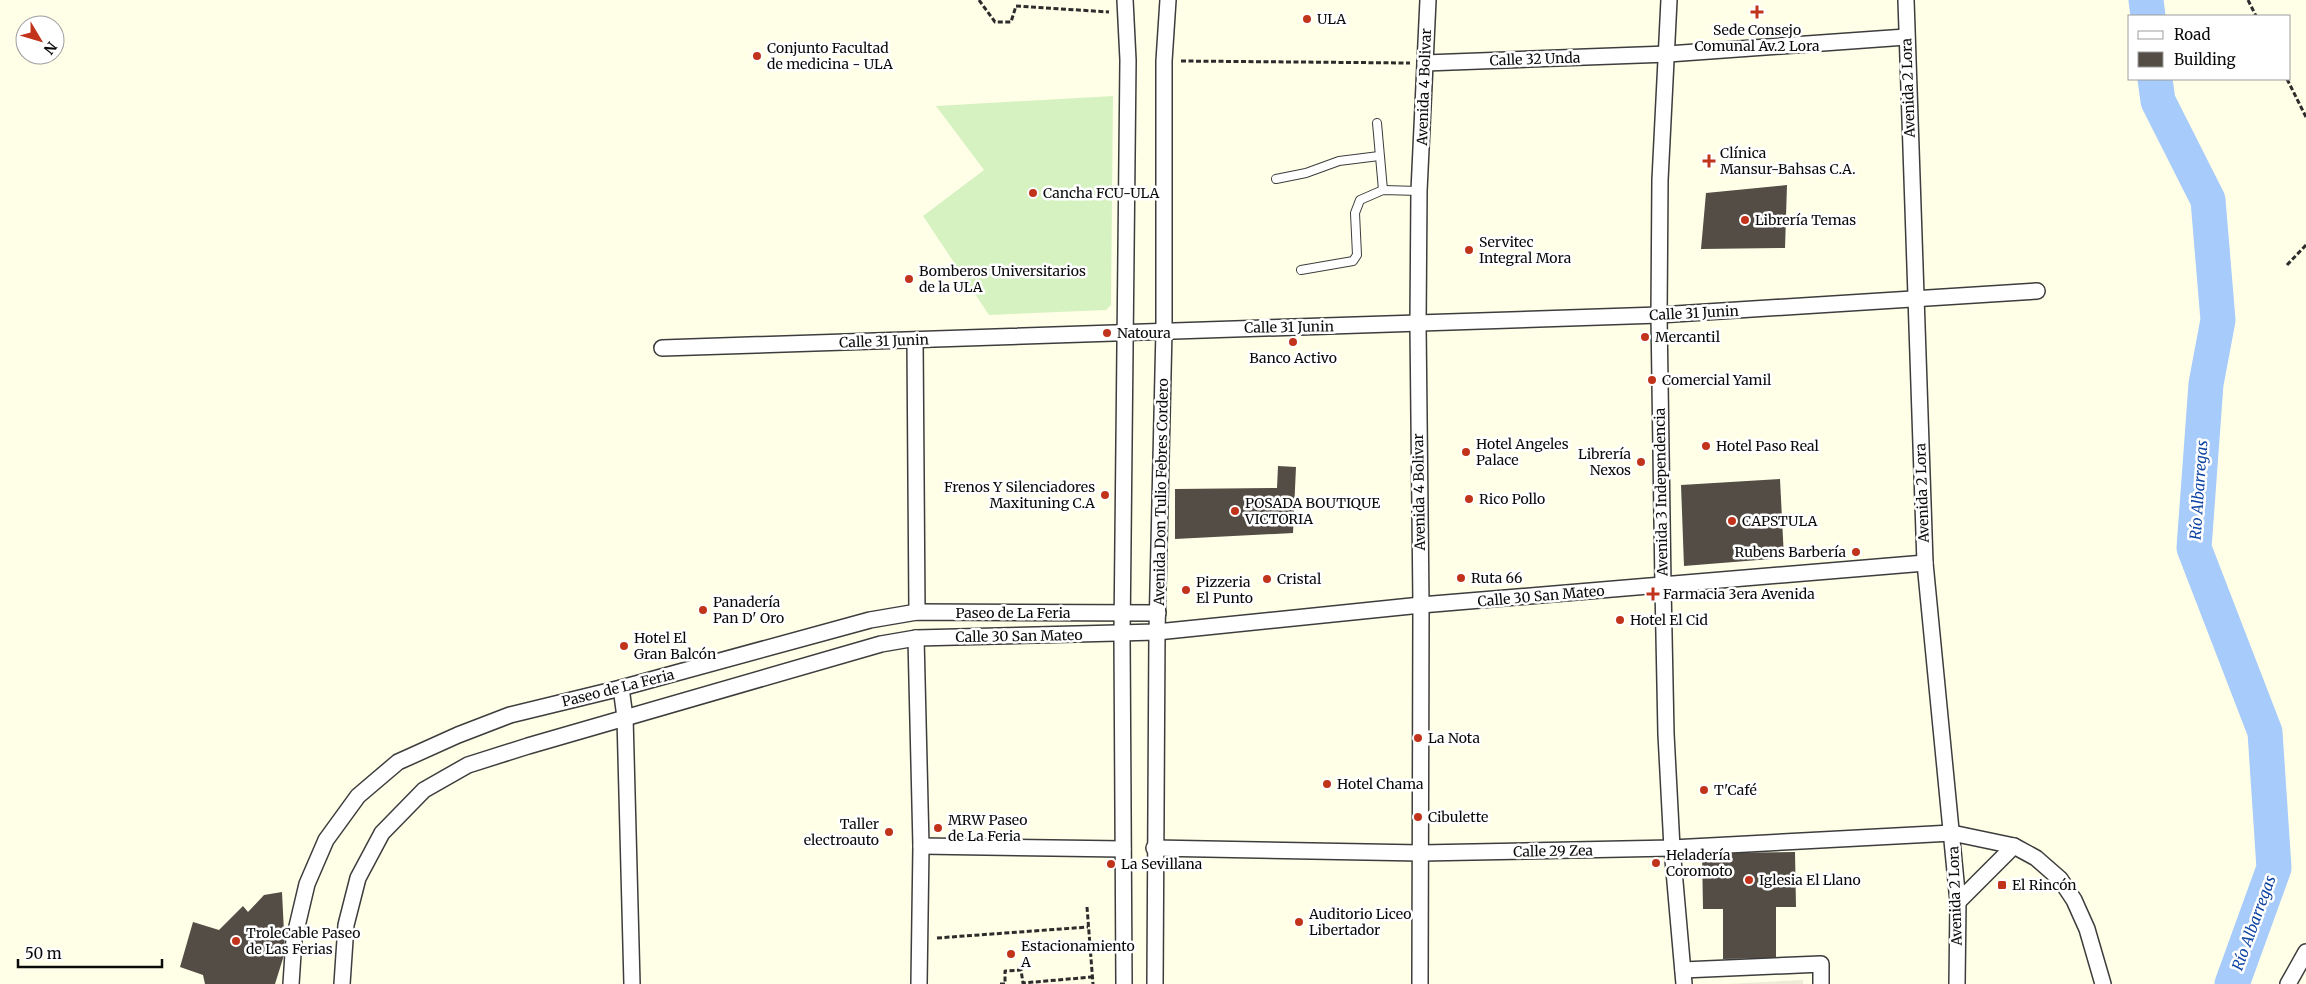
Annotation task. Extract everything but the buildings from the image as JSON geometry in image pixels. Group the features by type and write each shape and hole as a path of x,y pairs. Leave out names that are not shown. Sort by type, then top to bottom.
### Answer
{"street":[{"name":"Avenida Don Tulio Febres Cordero","path":"1154,984 1157,632 1164,330 1164,61 1168,0"},
{"name":"Avenida 4 Bolivar","path":"1420,984 1419,192 1428,0"},
{"name":"Avenida 3 Independencia","path":"1669,0 1668,54 1660,180 1659,316 1662,586 1666,734 1672,848 1683,977"},
{"name":"Avenida 2 Lora","path":"1906,0 1925,563 1958,902 1957,984"},
{"path":"1124,984 1123,332 1128,60 1125,7"},
{"name":"Calle 32 Unda","path":"1425,63 1668,54 1906,37"},
{"name":"Calle 31 Junin","path":"662,348 1164,330 1659,316 2037,291"},
{"path":"915,340 917,612"},
{"name":"Calle 30 San Mateo","path":"916,638 1122,635 1421,605 1925,563"},
{"name":"Paseo de La Feria","path":"291,984 294,939 307,884 326,840 358,796 398,762 458,735 510,715 621,688 870,620 917,612 1158,613"},
{"path":"916,638 921,846 919,984"},
{"name":"Paseo de La Feria","path":"342,984 346,925 358,878 382,833 424,790 468,766 625,716 881,644 916,638"},
{"path":"621,688 625,716 632,984"},
{"name":"Calle 29 Zea","path":"1154,848 1421,853 1672,848 1952,832 2014,846 2036,858 2060,878 2074,900 2087,929 2103,984"},
{"path":"921,846 1123,849"},
{"path":"1958,902 2014,846"},
{"path":"2294,980 2306,952"},
{"path":"1683,977 1821,964 1821,984"}],"lane":[{"path":"1377,123 1383,190"},
{"path":"1276,179 1306,173 1339,161 1380,156"},
{"path":"1301,270 1353,261 1357,255 1355,213 1360,200 1383,190 1419,192"}],"path":[{"path":"979,0 995,22 1011,22 1016,6 1125,7"},
{"path":"2248,0 2256,15"},
{"path":"1164,61 1425,63"},
{"path":"2288,80 2306,117"},
{"path":"2287,265 2306,245"},
{"path":"1087,907 1093,984"},
{"path":"931,939 1088,928"},
{"path":"1000,984 1005,984 1005,972 1021,970 1022,983 1092,977"}],"green space":[{"name":"Cancha FCU-ULA","path":"1113,96 1111,305 1106,310 989,315 923,216 984,170 936,106"}],"shaded area":[{"path":"1803,980 1803,984 1725,984"}],"waterway":[{"name":"Río Albarregas","path":"2146,0 2148,15"},
{"name":"Río Albarregas","path":"2155,80 2158,101 2208,200 2218,320 2206,384 2194,548 2265,732 2274,868 2232,984"}],"place":[{"name":"Sede Consejo Comunal Av.2 Lora","path":"1757,12"},
{"name":"ULA","path":"1307,19"},
{"name":"Conjunto Facultad de medicina - ULA","path":"757,56"},
{"name":"Clínica Mansur-Bahsas C.A.","path":"1709,161"},
{"name":"Cancha FCU-ULA","path":"1033,193"},
{"name":"Librería Temas","path":"1745,220"},
{"name":"Servitec Integral Mora","path":"1469,250"},
{"name":"Bomberos Universitarios de la ULA","path":"909,279"},
{"name":"Natoura","path":"1107,333"},
{"name":"Mercantil","path":"1645,337"},
{"name":"Banco Activo","path":"1293,342"},
{"name":"Comercial Yamil","path":"1652,380"},
{"name":"Hotel Paso Real","path":"1706,446"},
{"name":"Hotel Angeles Palace","path":"1466,452"},
{"name":"Librería Nexos","path":"1641,462"},
{"name":"Frenos Y Silenciadores Maxituning C.A","path":"1105,495"},
{"name":"Rico Pollo","path":"1469,499"},
{"name":"POSADA BOUTIQUE VICTORIA","path":"1235,511"},
{"name":"CAPSTULA","path":"1732,521"},
{"name":"Rubens Barbería","path":"1856,552"},
{"name":"Ruta 66","path":"1461,578"},
{"name":"Cristal","path":"1267,579"},
{"name":"Pizzeria El Punto","path":"1186,590"},
{"name":"Farmacia 3era Avenida","path":"1653,594"},
{"name":"Panadería Pan D' Oro","path":"703,610"},
{"name":"Hotel El Cid","path":"1620,620"},
{"name":"Hotel El Gran Balcón","path":"624,646"},
{"name":"La Nota","path":"1418,738"},
{"name":"Hotel Chama","path":"1327,784"},
{"name":"T'Café","path":"1704,790"},
{"name":"Cibulette","path":"1418,817"},
{"name":"MRW Paseo de La Feria","path":"938,828"},
{"name":"Taller electroauto","path":"889,832"},
{"name":"Heladería Coromoto","path":"1656,863"},
{"name":"La Sevillana","path":"1111,864"},
{"name":"Iglesia El Llano","path":"1749,880"},
{"name":"El Rincón","path":"2002,885"},
{"name":"Auditorio Liceo Libertador","path":"1299,922"},
{"name":"TroleCable Paseo de Las Ferias","path":"236,941"},
{"name":"Estacionamiento A","path":"1011,954"}]}
